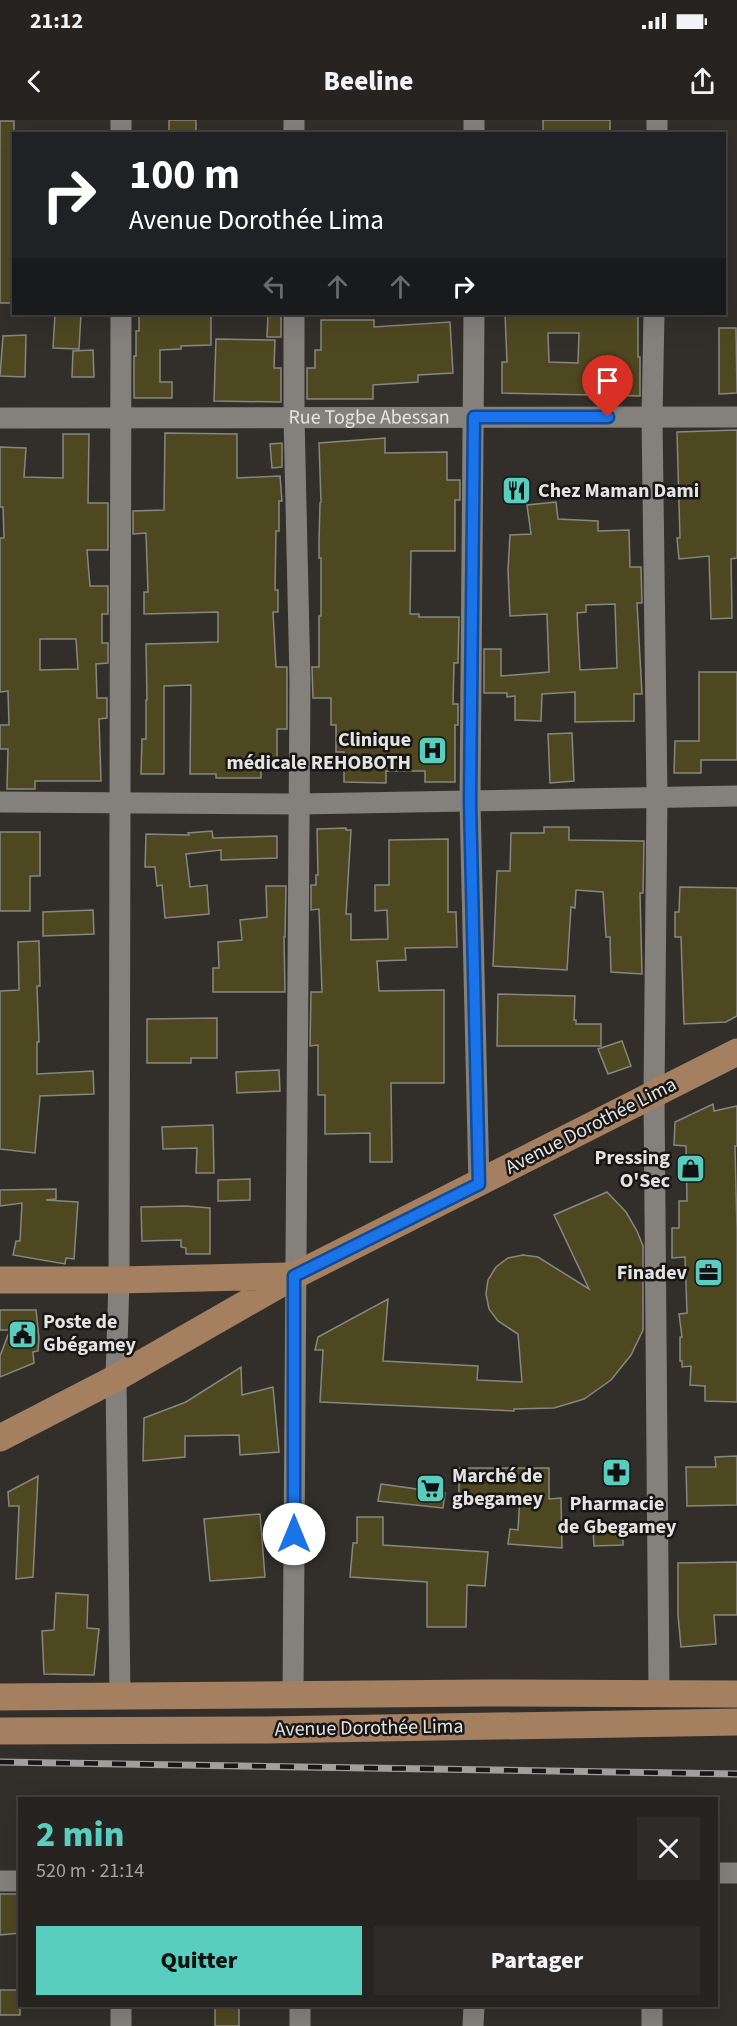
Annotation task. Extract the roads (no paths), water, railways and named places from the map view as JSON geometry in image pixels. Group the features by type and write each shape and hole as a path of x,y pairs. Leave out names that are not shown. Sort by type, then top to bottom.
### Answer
{"main road":[{"name":"Avenue Dorothée Lima","path":"0,1438 116,1378 294,1276 737,1052"},
{"path":"0,1280 294,1276"},
{"name":"Avenue Dorothée Lima","path":"0,1697 293,1694 737,1694"},
{"name":"Avenue Dorothée Lima","path":"0,1731 266,1730 737,1722"}],"street":[{"path":"120,1696 116,1378 119,1280 121,315"},
{"path":"293,1694 294,1276 300,681 294,315"},
{"path":"474,315 470,802 479,1184"},
{"path":"654,315 652,417 657,796 654,1094 659,1693"},
{"name":"Rue Togbe Abessan","path":"0,418 737,417"},
{"path":"0,802 120,805 299,804 737,796"},
{"path":"718,1873 737,1873"},
{"path":"0,1881 18,1881"},
{"path":"121,2007 121,2026"},
{"path":"300,2007 300,2026"},
{"path":"473,2026 474,2007"},
{"path":"652,2007 652,2026"}],"railway":[{"path":"0,1762 737,1774"}],"place":[{"name":"Chez Maman Dami","path":"517,491"},
{"name":"Clinique médicale REHOBOTH","path":"432,751"},
{"name":"Pressing O'Sec","path":"691,1169"},
{"name":"Finadev","path":"708,1273"},
{"name":"Poste de Gbégamey","path":"22,1334"},
{"name":"Pharmacie de Gbegamey","path":"617,1473"},
{"name":"Marché de gbegamey","path":"431,1488"}]}
